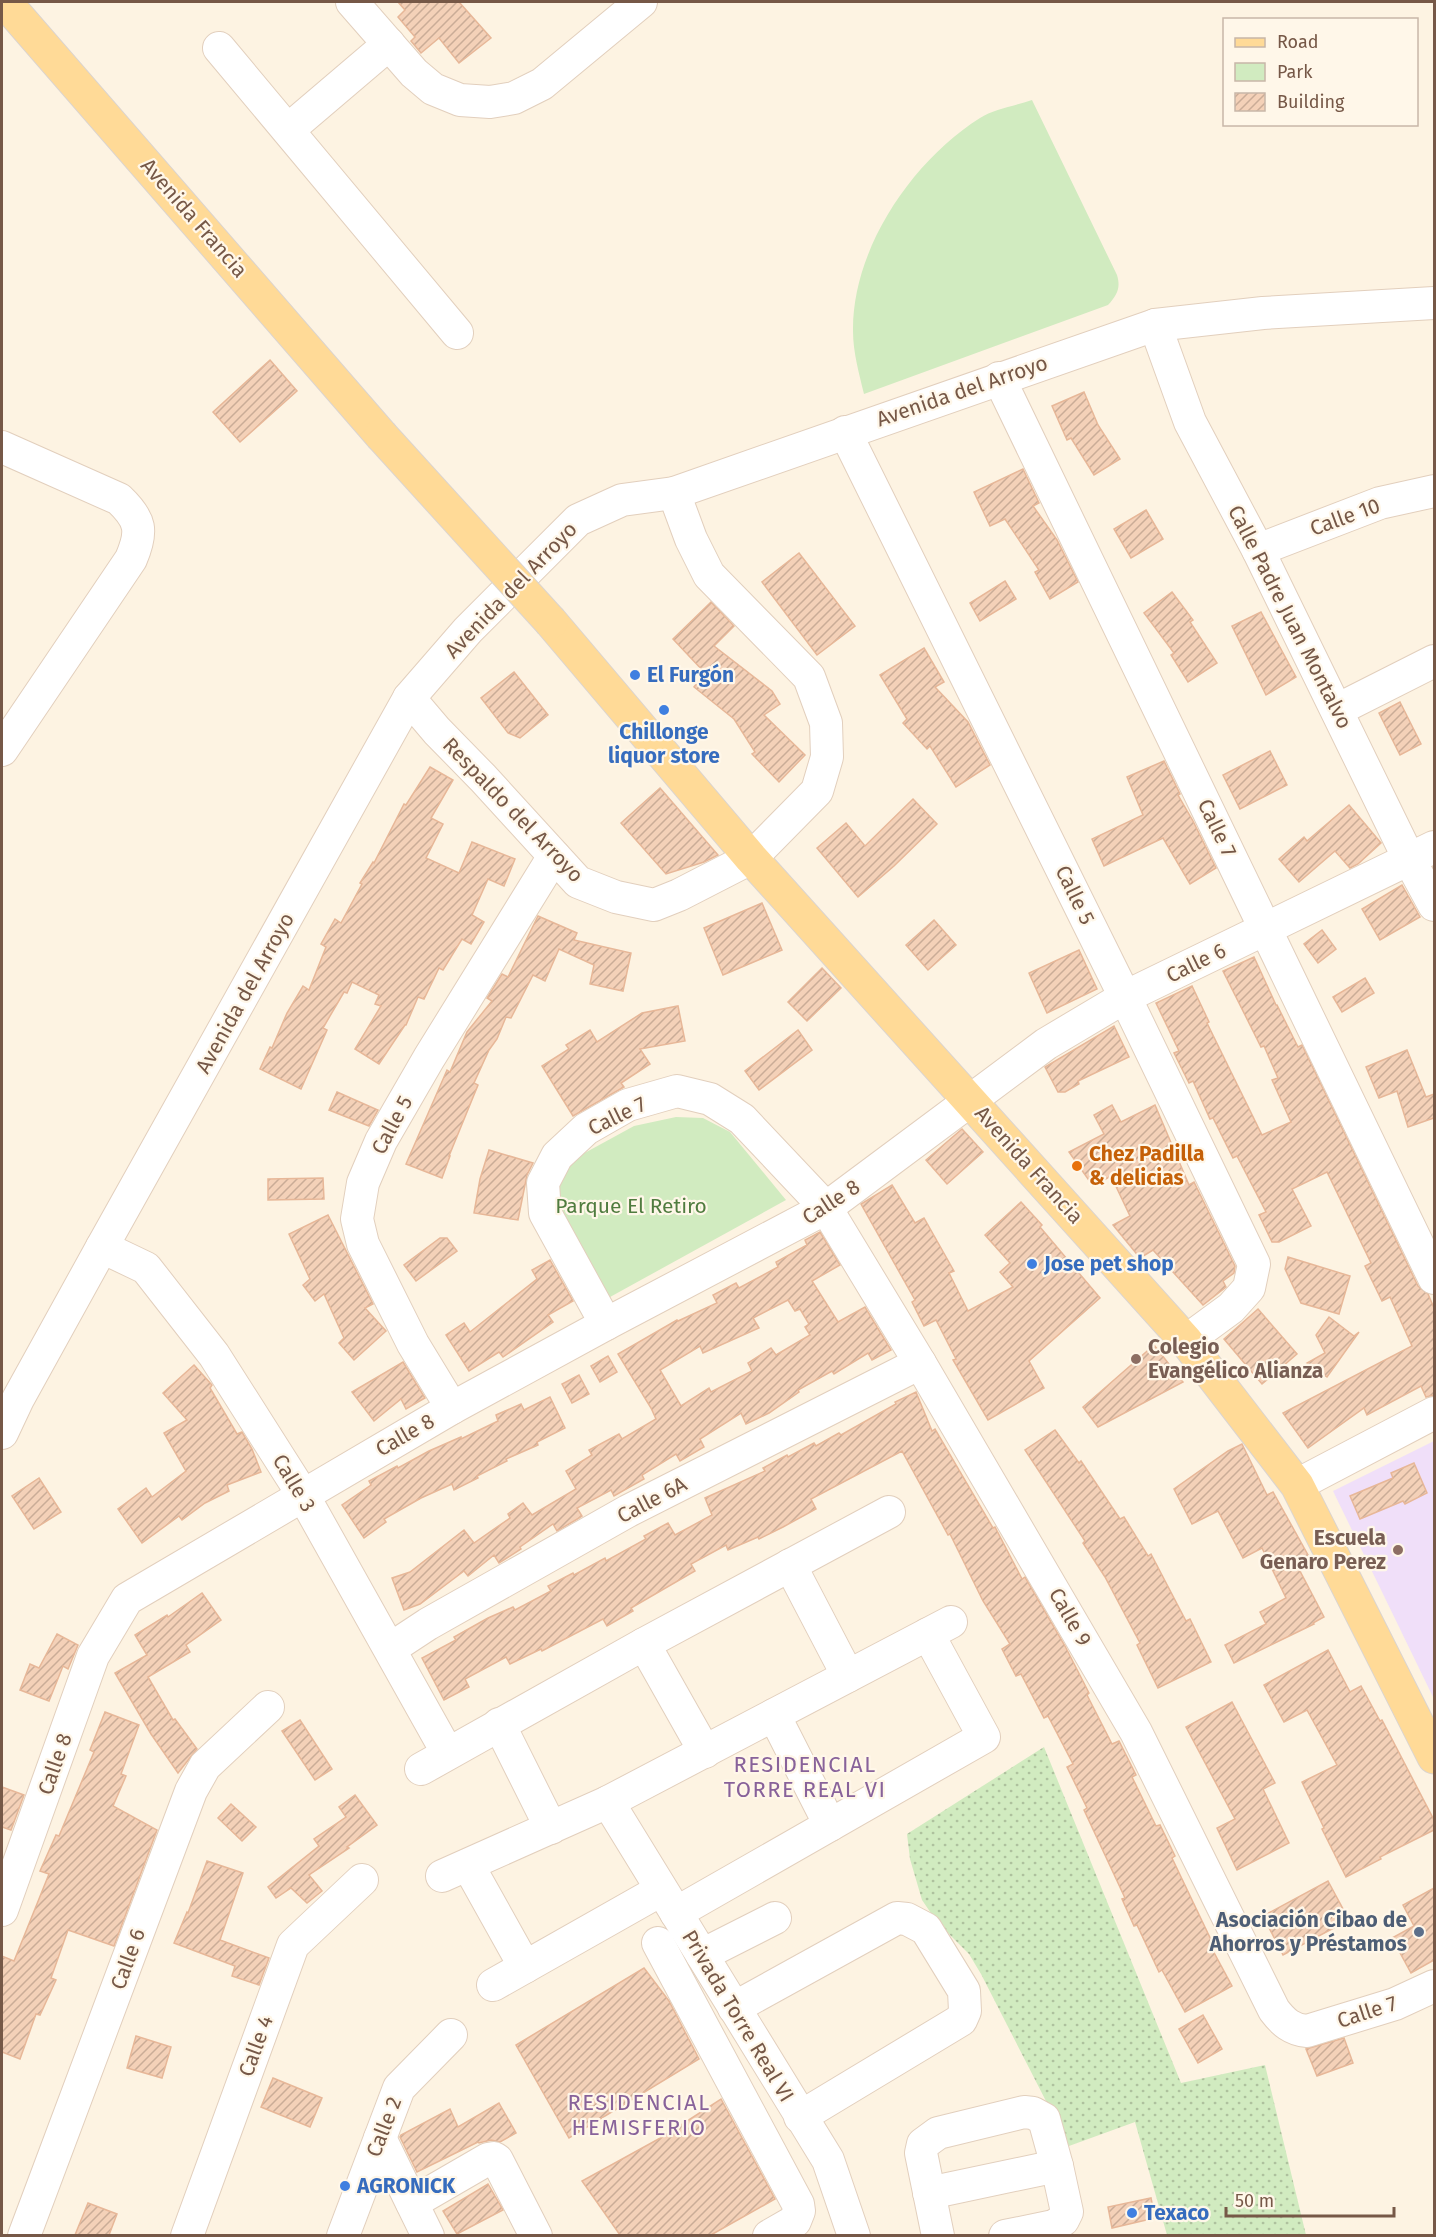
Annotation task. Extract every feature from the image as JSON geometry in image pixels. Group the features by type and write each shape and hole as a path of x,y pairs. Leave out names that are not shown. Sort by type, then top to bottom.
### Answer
{"main road":[{"name":"Avenida Francia","path":"5,2 381,435 551,622 751,858 1186,1341 1297,1485 1434,1757"}],"street":[{"path":"352,2 414,72 433,89 460,100 490,102 514,98 542,84 641,2"},
{"path":"288,130 389,44"},
{"path":"219,48 457,333"},
{"name":"Avenida del Arroyo","path":"2,1433 18,1399 102,1247 410,698 468,630 578,520 621,500 674,493 1155,325 1263,313 1434,303"},
{"name":"Calle Padre Juan Montalvo","path":"1155,325 1190,423 1258,550 1337,710 1422,853 1434,905"},
{"name":"Calle 7","path":"999,378 1434,1278"},
{"name":"Calle 5","path":"845,432 1125,997 1254,1264 1249,1288 1231,1308 1186,1341"},
{"path":"2,447 119,499 132,511 138,524 138,542 131,559 14,706 2,750"},
{"name":"Calle 10","path":"1258,550 1380,504 1434,491"},
{"name":"Respaldo del Arroyo","path":"410,698 437,731 578,882 616,897 654,905 679,895 751,858 817,791 827,756 826,723 809,677 709,575 691,539 674,493"},
{"path":"1337,710 1434,661"},
{"name":"Calle 6","path":"971,1101 1046,1044 1125,997 1422,853"},
{"name":"Calle 5","path":"452,1408 413,1344 363,1244 357,1219 363,1183 381,1142 429,1058 554,856"},
{"name":"Calle 7","path":"606,1324 545,1213 543,1183 557,1156 585,1129 628,1106 676,1091 710,1099 742,1119 826,1208"},
{"name":"Calle 8","path":"2,1910 93,1656 127,1599 452,1408 826,1208 971,1101"},
{"name":"Calle 9","path":"826,1208 920,1363 1136,1732 1274,2010 1282,2022 1298,2030"},
{"name":"Calle 3","path":"102,1247 146,1268 214,1356 303,1495 447,1752"},
{"name":"Calle 6A","path":"390,1649 428,1624 628,1512 920,1363"},
{"path":"1297,1485 1434,1413"},
{"path":"421,1769 447,1752 889,1512"},
{"path":"790,1565 849,1676"},
{"path":"494,1985 525,1967 830,1825 984,1737 939,1628 608,1802 455,1870 525,1967"},
{"path":"644,1644 705,1752"},
{"name":"Calle 6","path":"24,2235 190,1791 205,1766 268,1707"},
{"path":"774,1715 830,1825"},
{"path":"499,1724 551,1828"},
{"name":"Privada Torre Real VI","path":"608,1802 828,2160 854,2235"},
{"name":"Calle 4","path":"187,2235 293,1946 362,1880"},
{"path":"702,1955 775,1918"},
{"path":"734,2008 897,1918 907,1919 926,1929 964,1991 966,2011 961,2020 800,2117"},
{"path":"658,1943 798,2204 799,2211 795,2221 769,2235"},
{"name":"Calle 7","path":"1298,2030 1307,2031 1395,2004 1434,1986"},
{"name":"Calle 2","path":"343,2235 399,2088 451,2035"},
{"path":"938,2235 921,2153 923,2144 938,2133 1024,2112 1040,2115 1044,2119 1067,2212 1063,2220 1054,2226 1005,2235"},
{"path":"380,2138 428,2235"},
{"path":"412,2203 488,2159 494,2158 536,2235"},
{"path":"929,2193 1057,2166"}],"shaded area":[{"name":"Escuela Genaro Perez","path":"1434,1441 1434,1699 1333,1491"}],"green space":[{"path":"1032,100 1117,275 1119,284 1116,295 1108,305 864,394 853,339 855,300 863,269 875,239 891,210 931,158 955,136 986,115"},
{"name":"Parque El Retiro","path":"676,1117 703,1118 730,1132 786,1200 601,1302 542,1212 559,1167 634,1126"},
{"path":"1044,1747 1181,2083 1265,2065 1306,2235 1167,2235 1135,2122 1069,2146 981,1974 969,1954 937,1922 922,1900 910,1859 907,1834"}],"building":[{"path":"398,2 459,2 491,38 459,63 439,38 421,53 411,41 415,37 398,17 405,10"},
{"path":"270,360 297,391 240,442 213,412"},
{"path":"1084,392 1098,425 1120,459 1094,475 1071,438 1067,440 1052,406"},
{"path":"1023,469 1039,503 1033,506 1057,540 1078,582 1050,599 1035,572 1039,570 1005,519 990,526 974,492"},
{"path":"1146,510 1163,539 1131,558 1114,529"},
{"path":"799,553 855,626 817,655 762,582"},
{"path":"1005,581 1016,599 980,621 970,603"},
{"path":"1172,592 1193,620 1190,622 1217,663 1188,682 1171,655 1174,653 1144,613"},
{"path":"711,602 734,626 714,646 772,691 780,704 764,715 805,755 779,782 752,754 755,752 734,719 694,687 705,673 673,639"},
{"path":"1261,612 1296,677 1266,695 1232,626"},
{"path":"924,648 944,682 935,687 968,722 990,765 956,787 930,746 927,749 903,723 907,719 880,675"},
{"path":"514,672 548,715 520,738 508,733 481,698"},
{"path":"1400,702 1421,744 1400,755 1379,713"},
{"path":"1270,751 1287,785 1240,809 1223,775"},
{"path":"1164,761 1180,794 1178,795 1216,868 1190,884 1163,838 1104,866 1092,839 1143,815 1127,777"},
{"path":"430,767 453,780 431,818 443,824 426,858 459,873 472,842 515,859 504,886 488,879 472,915 484,922 471,944 462,939 443,970 439,968 424,999 418,997 406,1025 379,1064 355,1049 381,1006 375,1004 379,995 352,982 323,1028 327,1030 301,1089 260,1069 303,986 309,990 326,947 321,944 335,919 341,923 362,884 360,883 374,863 404,804 406,805"},
{"path":"660,788 718,855 666,874 621,823"},
{"path":"913,799 937,824 858,897 817,848 846,823 865,846"},
{"path":"1349,805 1381,843 1358,864 1350,868 1335,851 1299,882 1279,859 1304,837 1307,841"},
{"path":"1402,885 1420,917 1380,940 1362,909"},
{"path":"762,903 782,950 723,975 704,928"},
{"path":"538,916 577,933 574,940 631,953 623,991 590,984 594,965 559,949 545,981 533,975 511,1018 506,1017 497,1039 489,1050 474,1083 478,1085 442,1178 406,1164 447,1070 450,1072 467,1032 492,1001 487,998 502,974 508,977"},
{"path":"934,920 956,945 928,970 906,945"},
{"path":"1322,930 1336,949 1318,963 1304,944"},
{"path":"1079,950 1097,989 1047,1013 1029,973"},
{"path":"1254,957 1298,1047 1302,1045 1418,1286 1428,1294 1434,1308 1434,1395 1426,1397 1421,1386 1367,1415 1364,1408 1308,1448 1283,1413 1412,1346 1390,1297 1382,1301 1365,1266 1371,1263 1327,1172 1292,1189 1311,1226 1279,1242 1272,1242 1259,1215 1266,1212 1237,1156 1233,1158 1213,1118 1210,1119 1193,1081 1189,1083 1174,1053 1179,1051 1156,1003 1192,986 1209,1022 1207,1023 1262,1135 1291,1122 1272,1080 1278,1078 1264,1046 1261,1047 1223,971"},
{"path":"822,968 841,988 807,1021 788,1002"},
{"path":"1365,978 1374,993 1342,1012 1333,997"},
{"path":"678,1006 685,1041 640,1049 650,1064 621,1083 624,1087 573,1116 542,1066 569,1049 566,1045 590,1030 597,1042 642,1013"},
{"path":"1114,1026 1129,1057 1078,1081 1079,1084 1065,1092 1058,1092 1045,1067"},
{"path":"798,1030 812,1050 759,1090 745,1071"},
{"path":"1407,1050 1426,1097 1434,1094 1434,1118 1408,1127 1397,1091 1379,1098 1366,1067"},
{"path":"337,1092 378,1110 369,1126 329,1110"},
{"path":"1112,1105 1121,1122 1155,1105 1189,1185 1194,1182 1235,1266 1234,1273 1223,1281 1226,1287 1203,1305 1153,1250 1140,1258 1113,1225 1130,1216 1111,1176 1093,1186 1069,1152 1104,1134 1094,1115"},
{"path":"962,1129 983,1152 947,1184 926,1160"},
{"path":"489,1150 533,1163 527,1175 518,1220 474,1213 480,1179"},
{"path":"323,1178 324,1199 268,1200 268,1179"},
{"path":"892,1185 915,1223 924,1218 954,1271 949,1273 968,1311 1013,1287 1000,1272 1010,1263 985,1235 1021,1202 1100,1298 1029,1361 1044,1388 988,1420 953,1360 956,1359 936,1320 924,1326 912,1302 915,1300 861,1204"},
{"path":"328,1215 373,1304 365,1308 386,1331 354,1360 339,1343 344,1338 324,1294 315,1301 303,1285 310,1279 289,1234"},
{"path":"820,1232 840,1265 812,1281 838,1322 865,1307 891,1350 872,1360 868,1353 834,1374 832,1371 798,1390 799,1392 769,1413 746,1424 741,1413 700,1439 704,1447 680,1461 676,1454 642,1475 644,1479 614,1496 611,1490 577,1508 582,1516 557,1531 553,1524 499,1563 494,1555 468,1576 464,1571 420,1604 404,1610 392,1578 410,1572 464,1530 474,1543 510,1518 508,1514 523,1503 532,1515 576,1489 566,1471 592,1455 589,1450 619,1434 622,1439 656,1419 618,1354 677,1320 717,1303 713,1295 736,1283 739,1288 778,1267 776,1262 807,1245 805,1240","holes":["788,1300 795,1311 800,1309 809,1324 805,1327 810,1335 776,1355 771,1348 748,1363 752,1371 711,1392 709,1388 681,1406 660,1370 700,1346 703,1353 759,1328 753,1318"]},
{"path":"440,1238 447,1238 457,1251 416,1281 404,1265"},
{"path":"1288,1257 1350,1276 1339,1314 1301,1303 1285,1269"},
{"path":"550,1260 573,1301 548,1315 553,1322 503,1357 499,1352 469,1371 446,1335 464,1323 470,1332 537,1279 532,1270"},
{"path":"1258,1309 1297,1354 1262,1384 1224,1339"},
{"path":"1329,1317 1354,1336 1359,1332 1327,1377 1307,1363 1325,1353 1316,1335"},
{"path":"1154,1345 1183,1382 1098,1427 1083,1407"},
{"path":"608,1356 617,1372 600,1382 591,1366"},
{"path":"403,1362 425,1398 406,1409 401,1399 374,1421 352,1392"},
{"path":"194,1365 212,1385 210,1388 237,1434 242,1432 261,1472 227,1485 229,1491 205,1503 182,1520 179,1516 142,1543 118,1509 146,1488 152,1497 186,1471 164,1433 187,1420 163,1393"},
{"path":"579,1375 589,1394 572,1403 562,1384"},
{"path":"916,1392 932,1431 935,1429 993,1528 995,1527 1022,1579 1025,1577 1065,1646 1112,1744 1119,1741 1136,1775 1132,1777 1156,1826 1160,1825 1175,1856 1172,1858 1214,1946 1211,1947 1232,1986 1185,2012 1162,1970 1159,1972 1137,1925 1134,1926 1122,1899 1125,1898 1084,1810 1087,1808 1067,1767 1073,1764 1048,1716 1044,1718 1021,1674 1016,1676 1002,1649 1010,1644 983,1601 950,1534 948,1535 902,1451 811,1499 816,1509 783,1527 759,1539 758,1537 728,1550 726,1545 691,1564 695,1571 631,1608 633,1611 607,1626 603,1619 542,1651 541,1649 510,1664 506,1657 465,1679 469,1687 444,1700 422,1658 456,1640 454,1637 488,1618 513,1607 515,1610 551,1591 548,1586 605,1558 606,1561 646,1539 644,1536 668,1523 675,1535 712,1515 705,1498 765,1471 763,1468 787,1455 788,1457 814,1443 816,1446 839,1433 841,1435"},
{"path":"550,1397 565,1428 454,1490 452,1484 421,1498 384,1519 386,1522 364,1538 342,1505 371,1485 369,1481 397,1466 398,1468 429,1451 498,1421 496,1415 521,1404 524,1410"},
{"path":"1055,1430 1079,1463 1081,1461 1120,1519 1124,1517 1148,1556 1151,1554 1186,1621 1190,1619 1211,1662 1158,1688 1137,1645 1140,1643 1105,1577 1083,1543 1085,1541 1025,1450"},
{"path":"1242,1444 1267,1495 1273,1492 1313,1564 1300,1571 1324,1617 1234,1663 1225,1645 1266,1624 1260,1612 1286,1598 1262,1548 1243,1558 1218,1511 1192,1524 1174,1489 1228,1451"},
{"path":"1414,1463 1427,1493 1405,1504 1403,1501 1360,1519 1350,1496 1393,1478 1391,1473"},
{"path":"39,1478 61,1512 34,1529 12,1496"},
{"path":"202,1593 221,1620 186,1645 190,1652 148,1677 173,1720 175,1719 197,1749 178,1773 151,1734 115,1673 147,1655 135,1635 167,1615 168,1617"},
{"path":"57,1634 78,1645 68,1669 63,1666 49,1701 20,1690 30,1664 39,1668"},
{"path":"1328,1650 1350,1692 1361,1686 1380,1721 1382,1720 1434,1820 1434,1830 1346,1877 1302,1782 1337,1765 1307,1710 1284,1722 1264,1685"},
{"path":"1232,1702 1275,1783 1263,1789 1289,1843 1237,1870 1217,1828 1235,1819 1186,1727"},
{"path":"105,1712 139,1725 121,1774 126,1776 113,1806 157,1830 114,1946 68,1930 51,1978 56,1980 40,2015 36,2014 20,2059 2,2052 2,1956 14,1961 49,1874 40,1871 56,1835 59,1836 94,1752 90,1750"},
{"path":"300,1720 332,1769 315,1780 282,1731"},
{"path":"2,1787 24,1795 11,1830 2,1827"},
{"path":"355,1795 377,1825 347,1847 349,1848 309,1875 322,1891 307,1903 291,1888 276,1898 268,1887 319,1846 314,1839 346,1817 339,1807"},
{"path":"231,1804 256,1827 242,1841 218,1818"},
{"path":"207,1861 243,1873 220,1940 269,1958 259,1985 232,1976 235,1966 174,1943"},
{"path":"1328,1881 1349,1920 1283,1955 1263,1916"},
{"name":"Asociación Cibao de Ahorros y Préstamos","path":"1434,1888 1434,1960 1411,1973 1392,1938 1414,1926 1403,1905"},
{"path":"644,1968 669,2001 699,2059 569,2138 516,2045"},
{"path":"1203,2015 1222,2049 1198,2063 1179,2029"},
{"path":"136,2036 171,2047 162,2078 127,2068"},
{"path":"1344,2038 1353,2063 1317,2076 1306,2049"},
{"path":"273,2078 322,2098 310,2127 261,2107"},
{"path":"721,2099 775,2199 711,2235 620,2235 582,2181 664,2136"},
{"path":"499,2103 516,2133 500,2142 491,2140 478,2142 417,2172 401,2135 450,2109 458,2127"},
{"path":"488,2184 503,2210 457,2234 443,2211"},
{"name":"Texaco","path":"1151,2198 1155,2218 1112,2228 1108,2207"},
{"path":"88,2203 117,2214 109,2235 75,2235"}],"place":[{"name":"El Furgón","path":"635,675"},
{"name":"Chillonge liquor store","path":"664,710"},
{"name":"Chez Padilla & delicias","path":"1077,1166"},
{"name":"Jose pet shop","path":"1032,1264"},
{"name":"Colegio Evangélico Alianza","path":"1136,1359"},
{"name":"Escuela Genaro Perez","path":"1398,1550"},
{"name":"Asociación Cibao de Ahorros y Préstamos","path":"1419,1932"},
{"name":"AGRONICK","path":"345,2186"},
{"name":"Texaco","path":"1132,2213"}],"district":[{"name":"RESIDENCIAL TORRE REAL VI","path":"805,1776"},
{"name":"RESIDENCIAL HEMISFERIO","path":"639,2114"}]}
